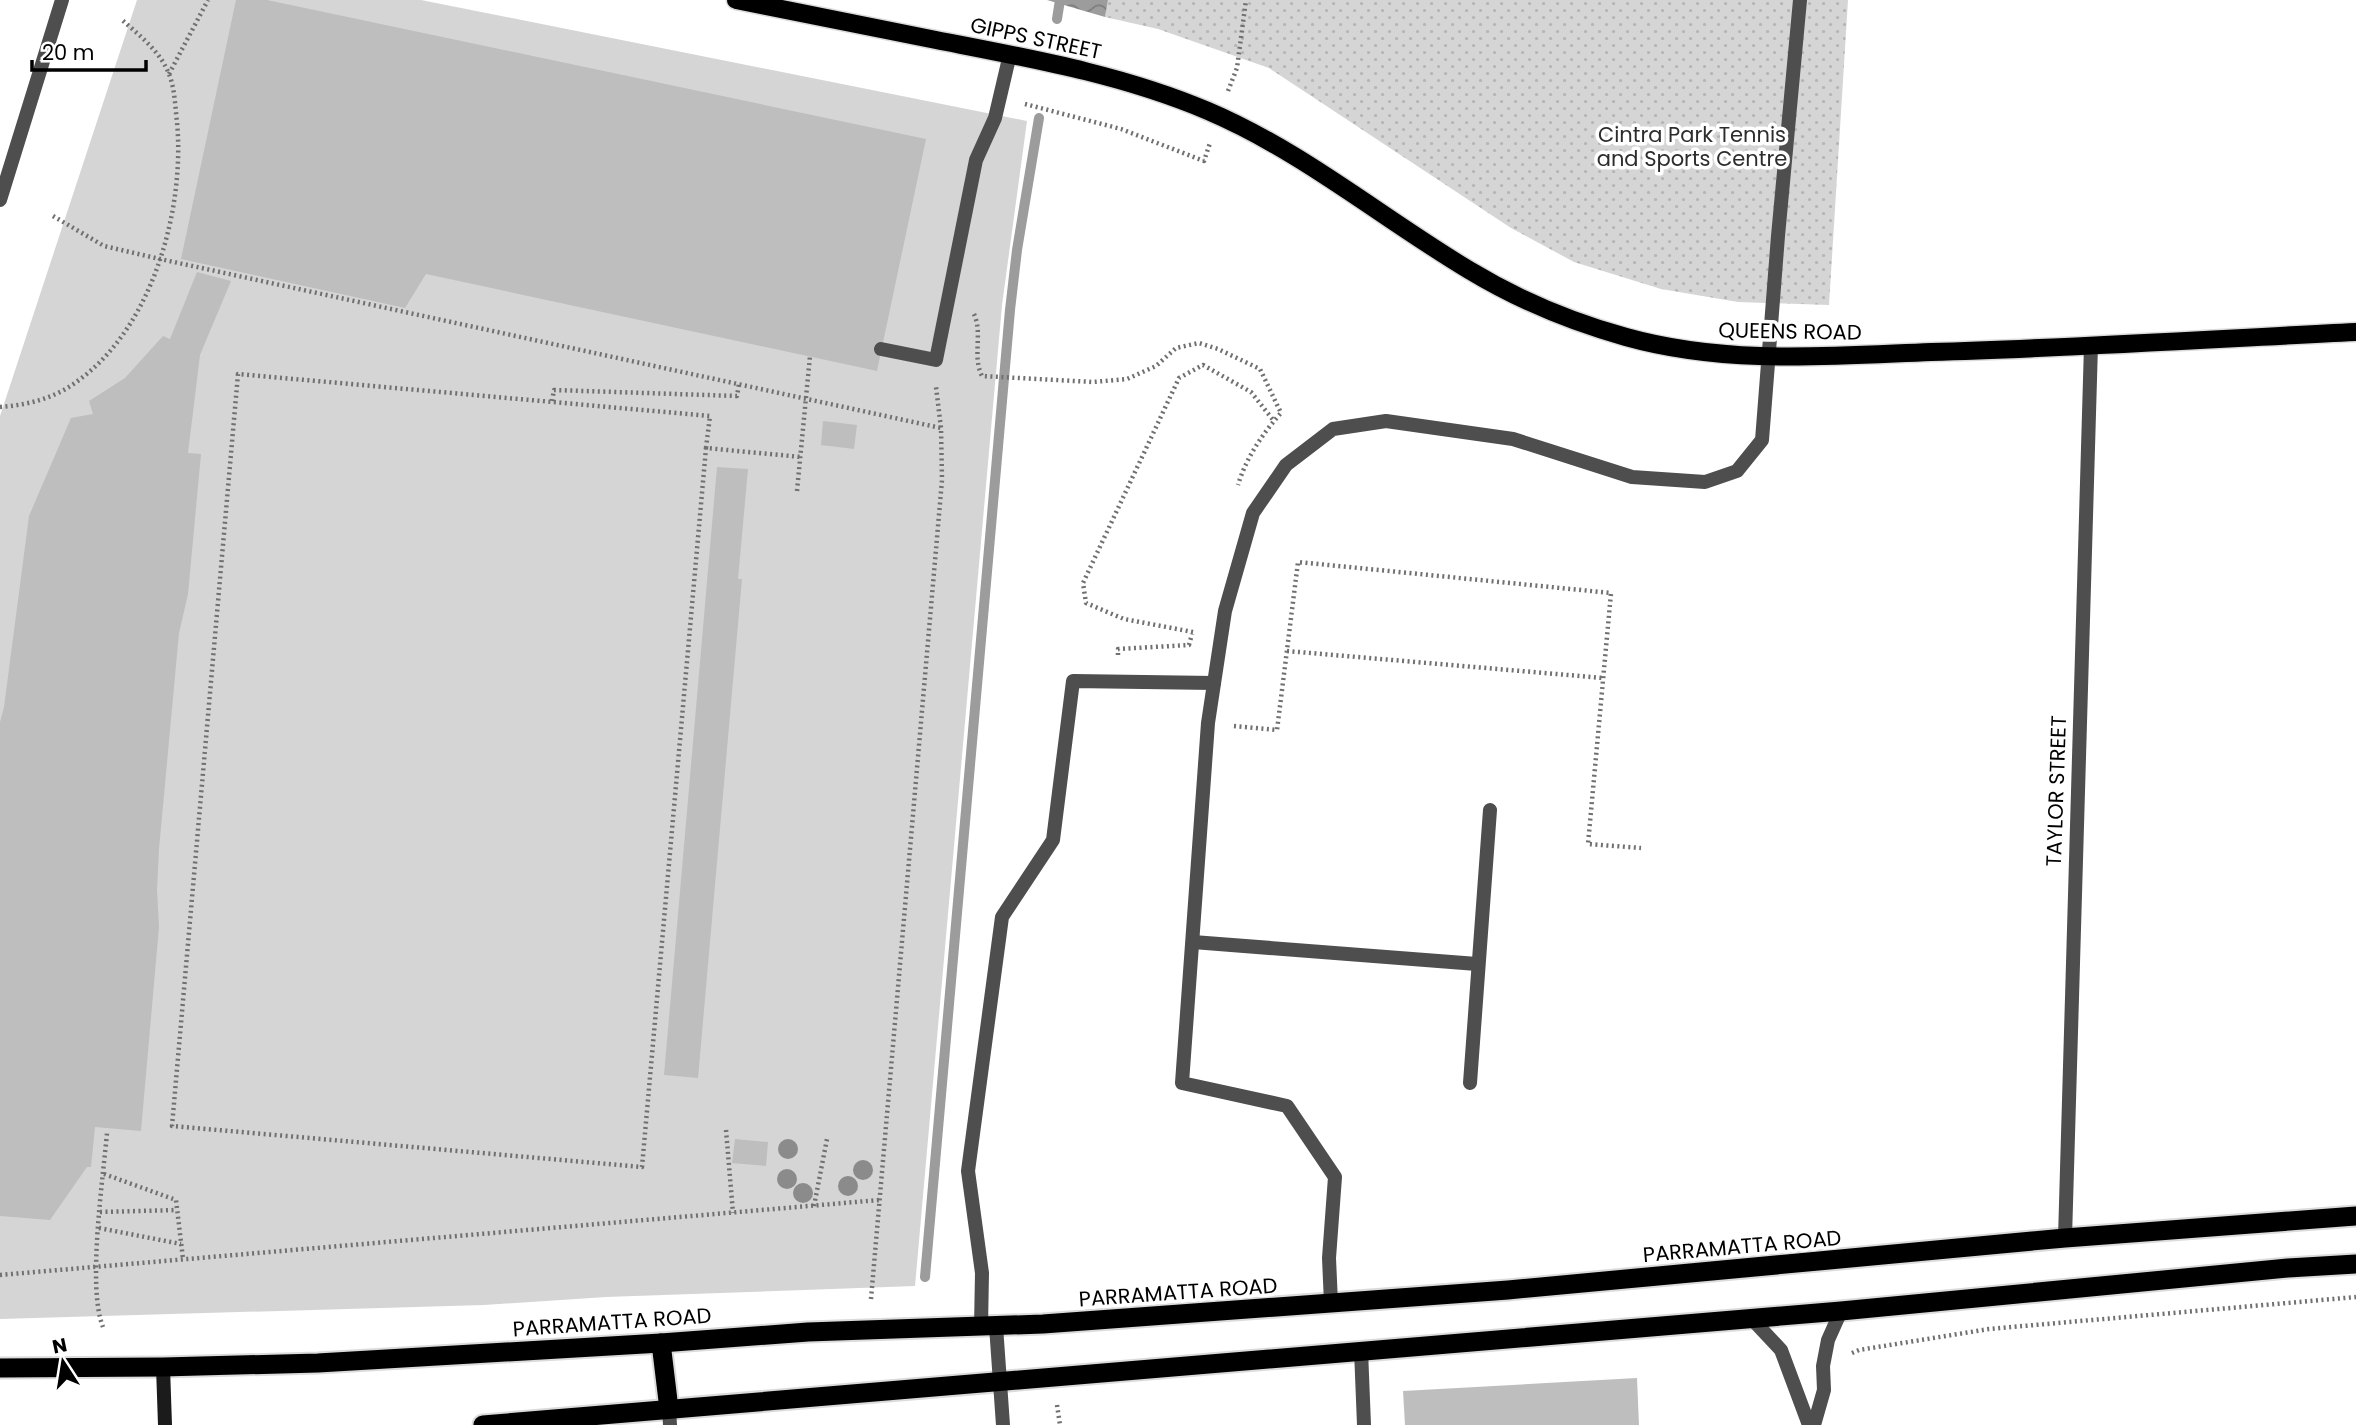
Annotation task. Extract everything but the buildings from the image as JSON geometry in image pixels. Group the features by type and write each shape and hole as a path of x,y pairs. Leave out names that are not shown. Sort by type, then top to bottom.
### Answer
{"highway":[{"name":"PARRAMATTA ROAD","path":"0,1368 318,1363 808,1332 988,1326 1508,1290 2065,1238 2356,1216"},
{"path":"485,1425 669,1417 999,1381 1841,1311 2249,1271 2356,1264"},
{"path":"662,1343 669,1417"}],"main road":[{"name":"GIPPS STREET","path":"736,0 787,5 1138,85 1210,112 1275,145"},
{"name":"QUEENS ROAD","path":"1275,145 1473,273 1550,311 1626,337 1699,352 1768,357 2356,332"},
{"path":"163,1367 165,1425"}],"street":[{"path":"0,200 62,0"},
{"path":"1331,1303 1329,1258 1335,1177 1287,1106 1182,1083 1208,723 1225,611 1253,513 1286,465 1333,429 1386,421 1513,439 1632,477 1705,482 1737,471 1762,440 1800,0"},
{"path":"881,349 936,360 976,160 995,118 1010,54"},
{"name":"TAYLOR STREET","path":"2065,1238 2091,345"},
{"path":"1003,1425 968,1171 1002,917 1053,840 1073,681 1214,683"},
{"path":"1470,1083 1490,810"},
{"path":"1193,942 1477,964"},
{"path":"1815,1425 1824,1390 1823,1366 1828,1340 1841,1311"},
{"path":"1751,1318 1779,1345 1809,1425"},
{"path":"1362,1350 1364,1425"}],"path":[{"path":"169,75 208,0"},
{"path":"1237,68 1246,0"},
{"path":"0,407 23,405 51,397 79,381 103,360 126,330 146,294 160,259 176,192 178,160 174,97 169,75 158,55 121,19"},
{"path":"1000,98 1121,129 1204,161"},
{"path":"52,216 104,246 941,428"},
{"path":"982,376 1093,382 1127,379 1156,366 1176,348 1199,343 1218,349 1260,369 1281,412 1267,428 1241,474 1237,487"},
{"path":"797,491 810,356"},
{"path":"871,1299 942,480 936,360"},
{"path":"1193,632 1124,619 1086,603 1083,583 1179,378 1203,365 1251,392 1273,421"},
{"path":"238,374 710,416 706,449 642,1167 172,1126 238,374"},
{"path":"552,401 554,390 737,396 739,384"},
{"path":"706,449 801,457"},
{"path":"1208,723 1277,730 1298,562 1611,593 1588,844 1641,848"},
{"path":"1117,682 1118,649 1189,645 1197,619"},
{"path":"1286,651 1603,678"},
{"path":"726,1130 733,1213"},
{"path":"103,1327 97,1314 97,1267 107,1133"},
{"path":"814,1206 827,1139"},
{"path":"104,1174 176,1200 183,1259"},
{"path":"0,1275 879,1200"},
{"path":"100,1212 177,1210"},
{"path":"99,1228 181,1244"},
{"path":"1848,1355 1858,1350 1989,1329 2356,1297"},
{"path":"1059,1417 1060,1425"}],"green space":[{"path":"137,0 421,0 1027,121 1002,305 915,1286 606,1297 484,1305 0,1319 0,416"},
{"name":"Cintra Park Tennis and Sports Centre","path":"1108,0 1848,0 1829,305 1738,302 1661,289 1574,262 1511,228 1269,68 1158,29 1105,17"}],"water":[{"path":"1047,0 1108,0 1105,17"}],"waterway":[{"path":"1057,19 1060,0"},
{"path":"925,1277 1010,310 1039,118"}]}
